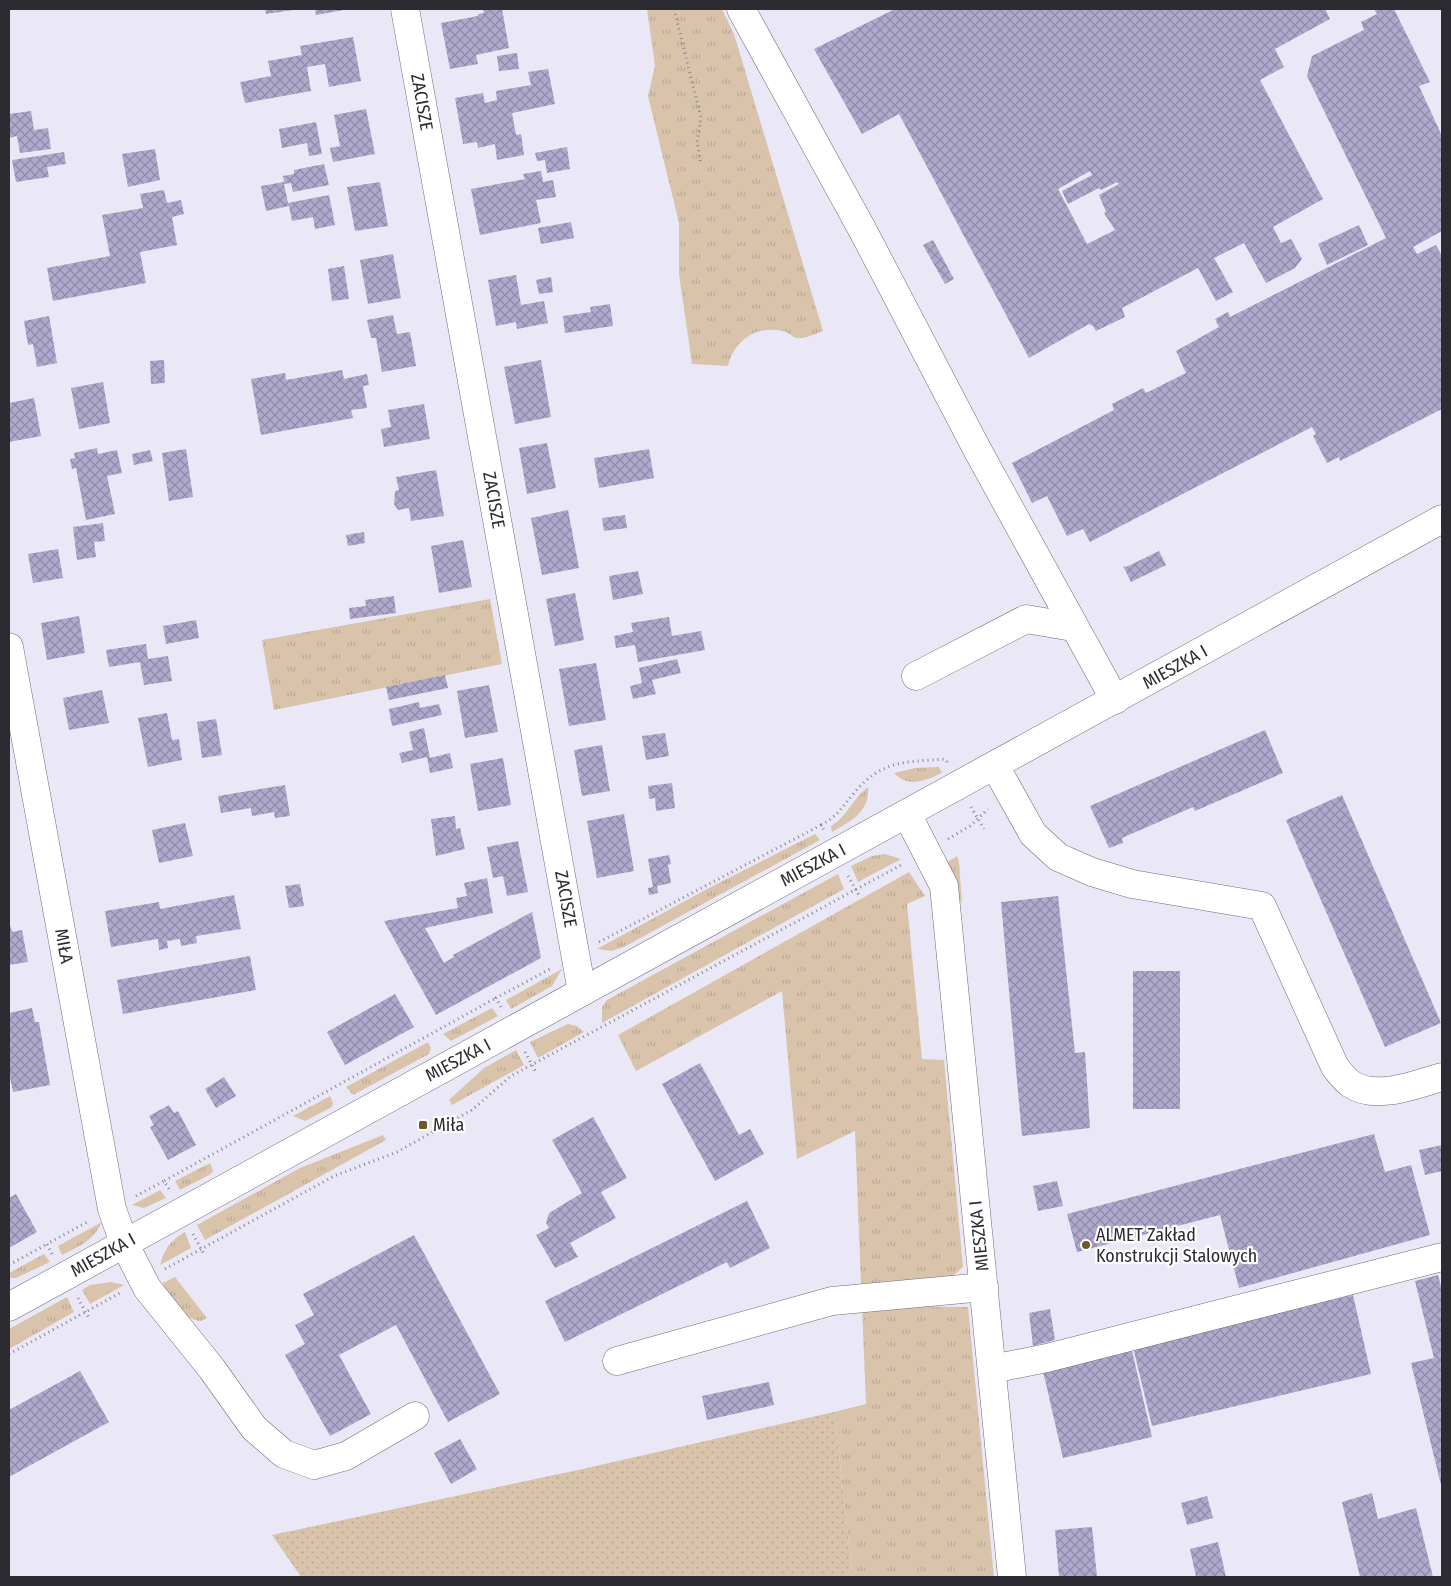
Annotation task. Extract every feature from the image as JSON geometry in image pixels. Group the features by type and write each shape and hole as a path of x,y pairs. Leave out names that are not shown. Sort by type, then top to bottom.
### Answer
{"street":[{"name":"ZACISZE","path":"405,9 582,992"},
{"path":"741,9 862,229 1073,626 1115,700"},
{"name":"MIESZKA I","path":"9,1307 1442,520"},
{"path":"916,676 1026,619 1073,626"},
{"name":"MIŁA","path":"9,647 112,1209 124,1243 143,1280 254,1428 284,1454 314,1465 346,1456 415,1416"},
{"path":"995,766 1013,795 1033,834 1058,857 1092,872 1132,884 1262,906 1334,1067 1351,1084 1367,1091 1389,1090 1442,1077"},
{"name":"MIESZKA I","path":"907,814 944,886 1012,1577"},
{"path":"992,1368 1047,1358 1442,1257"},
{"path":"617,1361 832,1301 984,1287"}],"path":[{"path":"674,9 701,118 696,142 701,164"},
{"path":"9,1354 334,1176 397,1152 472,1110 511,1076 927,851 970,826 997,800 1013,795"},
{"path":"9,1265 47,1244"}],"green space":[{"path":"647,9 722,9 734,34 823,331 800,338 783,331 764,330 748,336 741,342 735,349 728,366 692,364 679,274 679,223 648,96 655,66"},
{"path":"490,599 502,664 274,710 262,640"},
{"path":"939,767 942,773 918,782 906,781 894,773 915,768"},
{"path":"868,787 866,803 858,815 832,832 831,826 841,818 858,796"},
{"path":"815,834 820,840 624,947 611,951 597,949 709,888"},
{"path":"885,854 901,859 858,882 851,866 872,856"},
{"path":"957,856 962,903 951,889 946,863"},
{"path":"909,872 925,896 907,904 922,1059 944,1060 963,1267 953,1276 861,1284 855,1131 797,1159 782,991 636,1071 618,1035"},
{"path":"838,874 844,889 602,1023 602,1007 607,1000"},
{"path":"562,969 552,986 511,1009 506,1000"},
{"path":"492,1008 498,1016 451,1041 443,1034"},
{"path":"568,1024 577,1026 584,1032 538,1058 530,1042"},
{"path":"428,1042 431,1048 429,1054 353,1095 346,1087"},
{"path":"516,1050 524,1065 452,1105 449,1100 484,1068"},
{"path":"330,1096 333,1103 332,1107 305,1121 293,1116"},
{"path":"383,1135 386,1140 205,1240 197,1225 300,1168"},
{"path":"210,1163 213,1171 211,1174 180,1190 175,1181"},
{"path":"160,1190 166,1198 144,1208 132,1205"},
{"path":"102,1222 90,1239 62,1255 58,1246"},
{"path":"185,1232 191,1248 160,1265 169,1246"},
{"path":"44,1254 50,1262 16,1278 9,1278 9,1273"},
{"path":"175,1277 207,1318 201,1321 188,1317 172,1302 163,1283"},
{"path":"111,1282 124,1285 90,1304 82,1290 90,1285"},
{"path":"67,1297 74,1312 9,1349 9,1329"},
{"path":"862,1306 968,1307 994,1577 853,1577 834,1412 866,1404"},
{"path":"834,1412 853,1577 301,1577 272,1535 578,1470"}],"building":[{"path":"265,9 293,9 293,10 266,14"},
{"path":"315,9 344,9 344,10 316,15"},
{"path":"502,9 509,48 476,55 478,64 450,69 441,23 478,16 478,14 484,13 483,10"},
{"path":"895,9 1325,9 1330,19 1275,49 1284,67 1260,80 1323,199 1273,227 1281,243 1291,239 1302,259 1295,268 1266,283 1244,243 1214,258 1233,292 1216,301 1198,268 1122,308 1125,317 1096,331 1089,324 1029,358 899,114 862,134 814,49","holes":["1090,171 1092,175 1062,191 1068,204 1099,188 1101,190 1117,182 1119,184 1099,195 1106,212 1104,213 1115,230 1087,244 1058,189"]},
{"path":"1374,9 1394,9 1430,82 1419,86 1442,136 1442,231 1413,247 1417,254 1436,245 1442,256 1442,409 1340,461 1339,457 1327,463 1313,436 1316,434 1312,427 1090,542 1083,529 1067,536 1047,496 1032,503 1012,463 1114,410 1112,404 1143,388 1146,393 1186,373 1176,351 1219,327 1215,319 1228,312 1230,317 1386,238 1307,76 1312,56 1364,30 1361,22 1377,14"},
{"path":"353,37 361,81 329,87 325,64 307,67 311,91 245,103 240,82 271,76 268,61 302,55 300,46"},
{"path":"517,53 519,69 499,71 497,56"},
{"path":"548,69 555,104 512,113 516,135 521,134 524,155 497,160 495,144 478,148 477,142 463,144 455,98 483,93 485,103 497,100 496,91 531,85 528,72"},
{"path":"366,109 375,154 333,162 330,148 340,146 334,115"},
{"path":"31,111 34,130 48,128 51,149 20,153 17,136 9,138 9,114"},
{"path":"316,122 322,154 309,156 307,143 282,148 279,129"},
{"path":"567,147 570,169 547,173 545,160 537,161 535,153"},
{"path":"155,149 160,180 128,187 122,154"},
{"path":"64,152 66,164 47,167 49,177 16,182 12,160"},
{"path":"324,164 329,185 293,192 291,183 284,184 288,203 329,195 335,225 315,229 313,217 292,221 289,206 266,211 261,186 284,182 283,176 294,174 294,170"},
{"path":"541,171 543,182 553,180 556,197 536,200 541,223 480,235 471,189 525,179 523,174"},
{"path":"380,182 388,226 355,231 347,187"},
{"path":"164,190 167,203 181,200 184,214 172,217 177,245 140,252 146,283 53,301 47,268 110,256 102,215 143,208 140,194"},
{"path":"571,222 574,238 541,244 538,228"},
{"path":"1359,225 1368,245 1327,265 1318,244"},
{"path":"933,240 954,279 945,284 923,245"},
{"path":"393,254 401,298 368,304 360,260"},
{"path":"344,266 349,299 332,301 328,269"},
{"path":"516,275 521,305 544,301 548,323 517,329 516,322 496,326 488,280"},
{"path":"551,277 553,292 539,294 536,280"},
{"path":"610,304 613,326 565,333 563,316 591,312 590,307"},
{"path":"393,315 397,334 410,332 416,366 382,372 376,338 371,338 367,320"},
{"path":"49,316 57,363 37,367 33,344 28,345 24,321"},
{"path":"164,360 165,383 151,384 150,361"},
{"path":"541,360 551,417 515,424 504,367"},
{"path":"342,370 344,379 367,374 369,385 363,386 367,408 351,410 353,418 261,435 251,379 285,373 286,380"},
{"path":"103,382 110,423 79,429 71,388"},
{"path":"34,398 41,436 9,442 9,403"},
{"path":"424,404 430,439 384,447 381,429 391,427 388,410"},
{"path":"547,443 556,488 527,494 519,448"},
{"path":"97,448 98,454 117,450 122,473 107,476 115,514 86,520 76,468 72,469 70,459 75,458 74,453"},
{"path":"186,449 193,497 169,501 162,453"},
{"path":"649,449 654,478 599,488 594,458"},
{"path":"150,450 153,461 134,465 132,454"},
{"path":"436,470 444,516 411,521 409,508 398,510 394,504 395,491 399,490 396,477"},
{"path":"568,510 579,568 542,575 531,518"},
{"path":"625,515 627,528 604,531 602,518"},
{"path":"103,523 105,541 94,542 96,557 77,560 73,527"},
{"path":"364,532 365,543 348,546 346,535"},
{"path":"463,540 472,587 439,593 431,546"},
{"path":"58,549 63,578 33,583 28,554"},
{"path":"1159,551 1166,565 1131,582 1123,566 1126,567"},
{"path":"638,571 643,594 613,600 609,576"},
{"path":"575,593 584,640 555,646 546,599"},
{"path":"394,596 396,613 350,619 349,608 366,606 365,600"},
{"path":"79,616 85,653 47,660 41,623"},
{"path":"669,617 672,636 701,631 705,650 638,662 635,645 616,648 614,636 633,632 631,623"},
{"path":"196,620 199,638 166,644 163,626"},
{"path":"146,644 148,659 168,656 172,681 144,685 140,662 109,667 106,650"},
{"path":"677,659 681,673 652,680 656,694 633,699 630,686 642,683 639,668"},
{"path":"596,663 606,720 569,726 559,669"},
{"path":"445,675 448,688 389,700 386,687"},
{"path":"489,685 498,732 465,738 457,691"},
{"path":"102,690 109,723 69,730 63,698"},
{"path":"419,702 420,708 439,704 442,715 392,726 389,709"},
{"path":"167,713 172,740 179,739 182,760 148,767 138,718"},
{"path":"216,719 222,755 202,758 197,722"},
{"path":"424,728 430,758 450,753 453,768 430,773 427,757 402,763 399,753 413,750 409,732"},
{"path":"1265,730 1283,773 1195,811 1193,807 1122,838 1123,843 1109,848 1090,806"},
{"path":"665,733 669,756 646,760 642,736"},
{"path":"602,745 610,791 582,796 574,750"},
{"path":"503,758 511,805 478,811 470,764"},
{"path":"672,783 675,808 656,811 655,798 649,799 648,786"},
{"path":"285,785 290,816 275,818 274,812 252,816 251,808 221,813 218,796"},
{"path":"1342,795 1441,1023 1385,1047 1286,820"},
{"path":"624,814 634,871 597,878 587,821"},
{"path":"455,816 456,829 460,828 465,849 436,856 431,819"},
{"path":"185,823 193,856 159,863 152,830"},
{"path":"518,841 528,892 507,896 503,876 493,878 487,847"},
{"path":"669,855 671,864 668,865 671,883 657,886 658,893 649,895 648,888 653,887 648,859"},
{"path":"487,878 493,913 425,928 444,963 454,957 453,955 532,912 541,958 436,1015 384,921 458,908 456,898 467,896 464,883"},
{"path":"300,884 304,906 289,908 285,886"},
{"path":"234,895 241,929 196,936 197,943 181,946 180,939 167,941 168,948 159,950 158,939 111,947 105,911 159,902 160,909"},
{"path":"1058,896 1075,1053 1085,1052 1090,1128 1022,1136 1001,902"},
{"path":"9,921 12,932 22,930 28,962 9,965"},
{"path":"250,956 256,990 123,1014 117,980"},
{"path":"1133,971 1180,971 1180,1109 1133,1109"},
{"path":"395,994 414,1027 345,1065 327,1032"},
{"path":"32,1008 35,1022 39,1022 50,1085 13,1092 9,1072 9,1013"},
{"path":"700,1063 739,1135 750,1129 764,1154 715,1181 662,1084"},
{"path":"224,1077 236,1096 216,1108 205,1089"},
{"path":"169,1105 174,1113 178,1111 196,1145 168,1160 150,1127 154,1125 149,1116"},
{"path":"593,1117 627,1178 601,1192 616,1218 570,1243 578,1257 555,1268 536,1235 549,1228 546,1223 549,1213 582,1193 552,1140"},
{"path":"1374,1134 1385,1172 1411,1165 1430,1235 1239,1288 1220,1215 1077,1252 1067,1214"},
{"path":"1442,1145 1442,1171 1425,1175 1419,1150"},
{"path":"1057,1181 1063,1206 1038,1211 1033,1186"},
{"path":"16,1194 37,1232 9,1248 9,1198"},
{"path":"747,1201 770,1248 730,1268 727,1262 565,1342 545,1301"},
{"path":"414,1235 500,1394 448,1422 396,1325 339,1355 371,1414 330,1436 285,1355 305,1344 295,1325 314,1315 303,1294"},
{"path":"1438,1275 1442,1290 1442,1489 1411,1363 1434,1358 1415,1281"},
{"path":"1353,1295 1371,1374 1152,1426 1133,1347"},
{"path":"1050,1309 1055,1340 1033,1346 1029,1313"},
{"path":"1132,1351 1152,1437 1063,1458 1043,1371"},
{"path":"80,1371 109,1422 9,1477 9,1410"},
{"path":"769,1382 774,1405 707,1420 702,1396"},
{"path":"460,1439 477,1469 451,1484 434,1453"},
{"path":"1372,1493 1378,1519 1416,1508 1433,1577 1360,1577 1342,1502"},
{"path":"1207,1496 1213,1518 1187,1525 1181,1503"},
{"path":"1092,1527 1097,1577 1059,1577 1055,1530"},
{"path":"1218,1542 1226,1577 1196,1577 1190,1549"}],"place":[{"name":"Miła","path":"423,1125"},
{"name":"ALMET Zakład Konstrukcji Stalowych","path":"1086,1245"}]}
